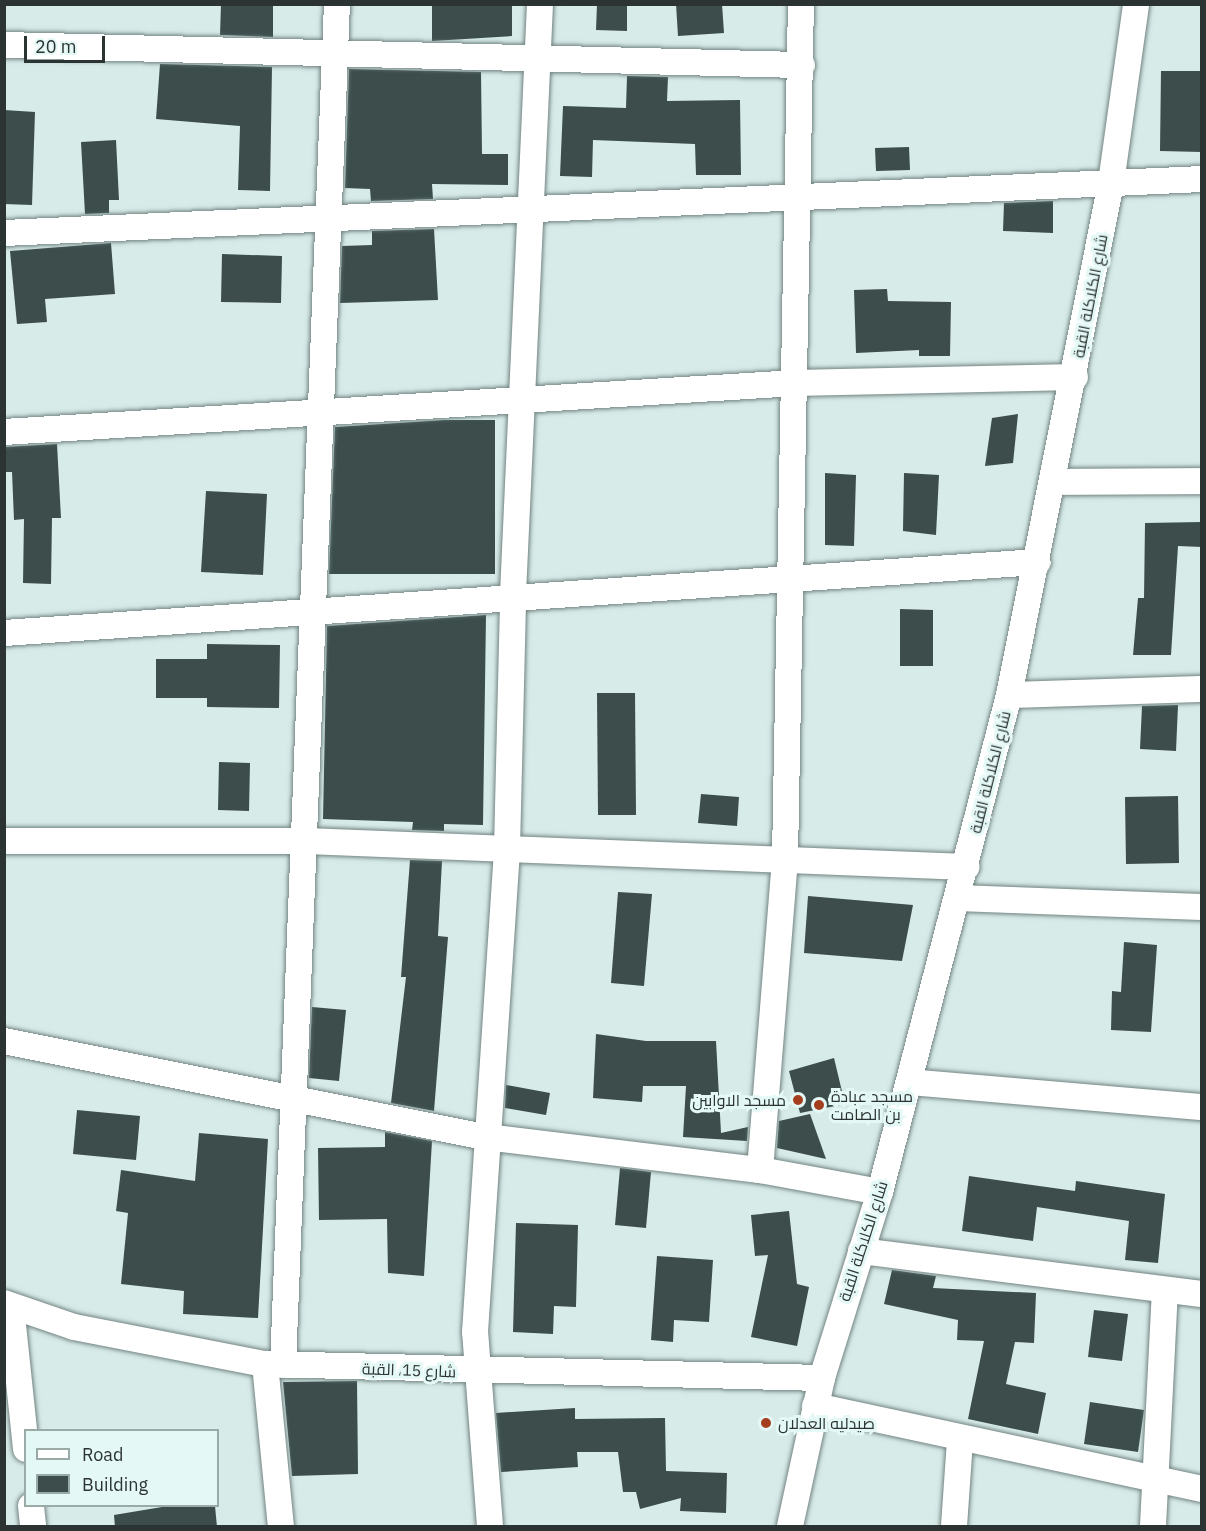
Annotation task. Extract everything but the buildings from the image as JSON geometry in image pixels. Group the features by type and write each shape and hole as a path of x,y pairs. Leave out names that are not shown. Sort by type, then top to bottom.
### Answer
{"street":[{"path":"281,1527 274,1364 296,1097 320,411 331,217 336,4"},
{"path":"490,1527 476,1372 486,1137 507,848 520,404 540,59 540,4"},
{"path":"760,1170 785,857 800,194 801,4"},
{"name":"شارع الكلاكلة القبة","path":"790,1527 822,1378 880,1192 1009,695 1055,482 1111,183 1136,4"},
{"path":"4,45 802,65"},
{"path":"4,233 800,194 1202,179"},
{"path":"4,432 320,411 520,404 795,383 1075,377"},
{"path":"1055,482 1202,481"},
{"path":"4,633 513,594 790,580 1038,562"},
{"path":"1009,695 1202,689"},
{"path":"4,841 306,841 785,857 966,867"},
{"path":"957,898 1202,907"},
{"path":"4,1041 296,1097 486,1137 760,1170 880,1192"},
{"path":"909,1082 1202,1107"},
{"path":"861,1251 1202,1294"},
{"path":"1153,1527 1165,1290"},
{"path":"8,1305 24,1433"},
{"name":"شارع 15، القبة","path":"8,1305 117,1336 274,1364 476,1372 822,1378"},
{"path":"815,1406 960,1441 1156,1481 1202,1488"},
{"path":"954,1527 960,1441"},
{"path":"31,1507 33,1527"}],"place":[{"name":"مسجد الاوابين","path":"798,1100"},
{"name":"مسجد عبادة بن الصامت","path":"819,1105"},
{"name":"صيدليه العدلان","path":"766,1423"}]}
